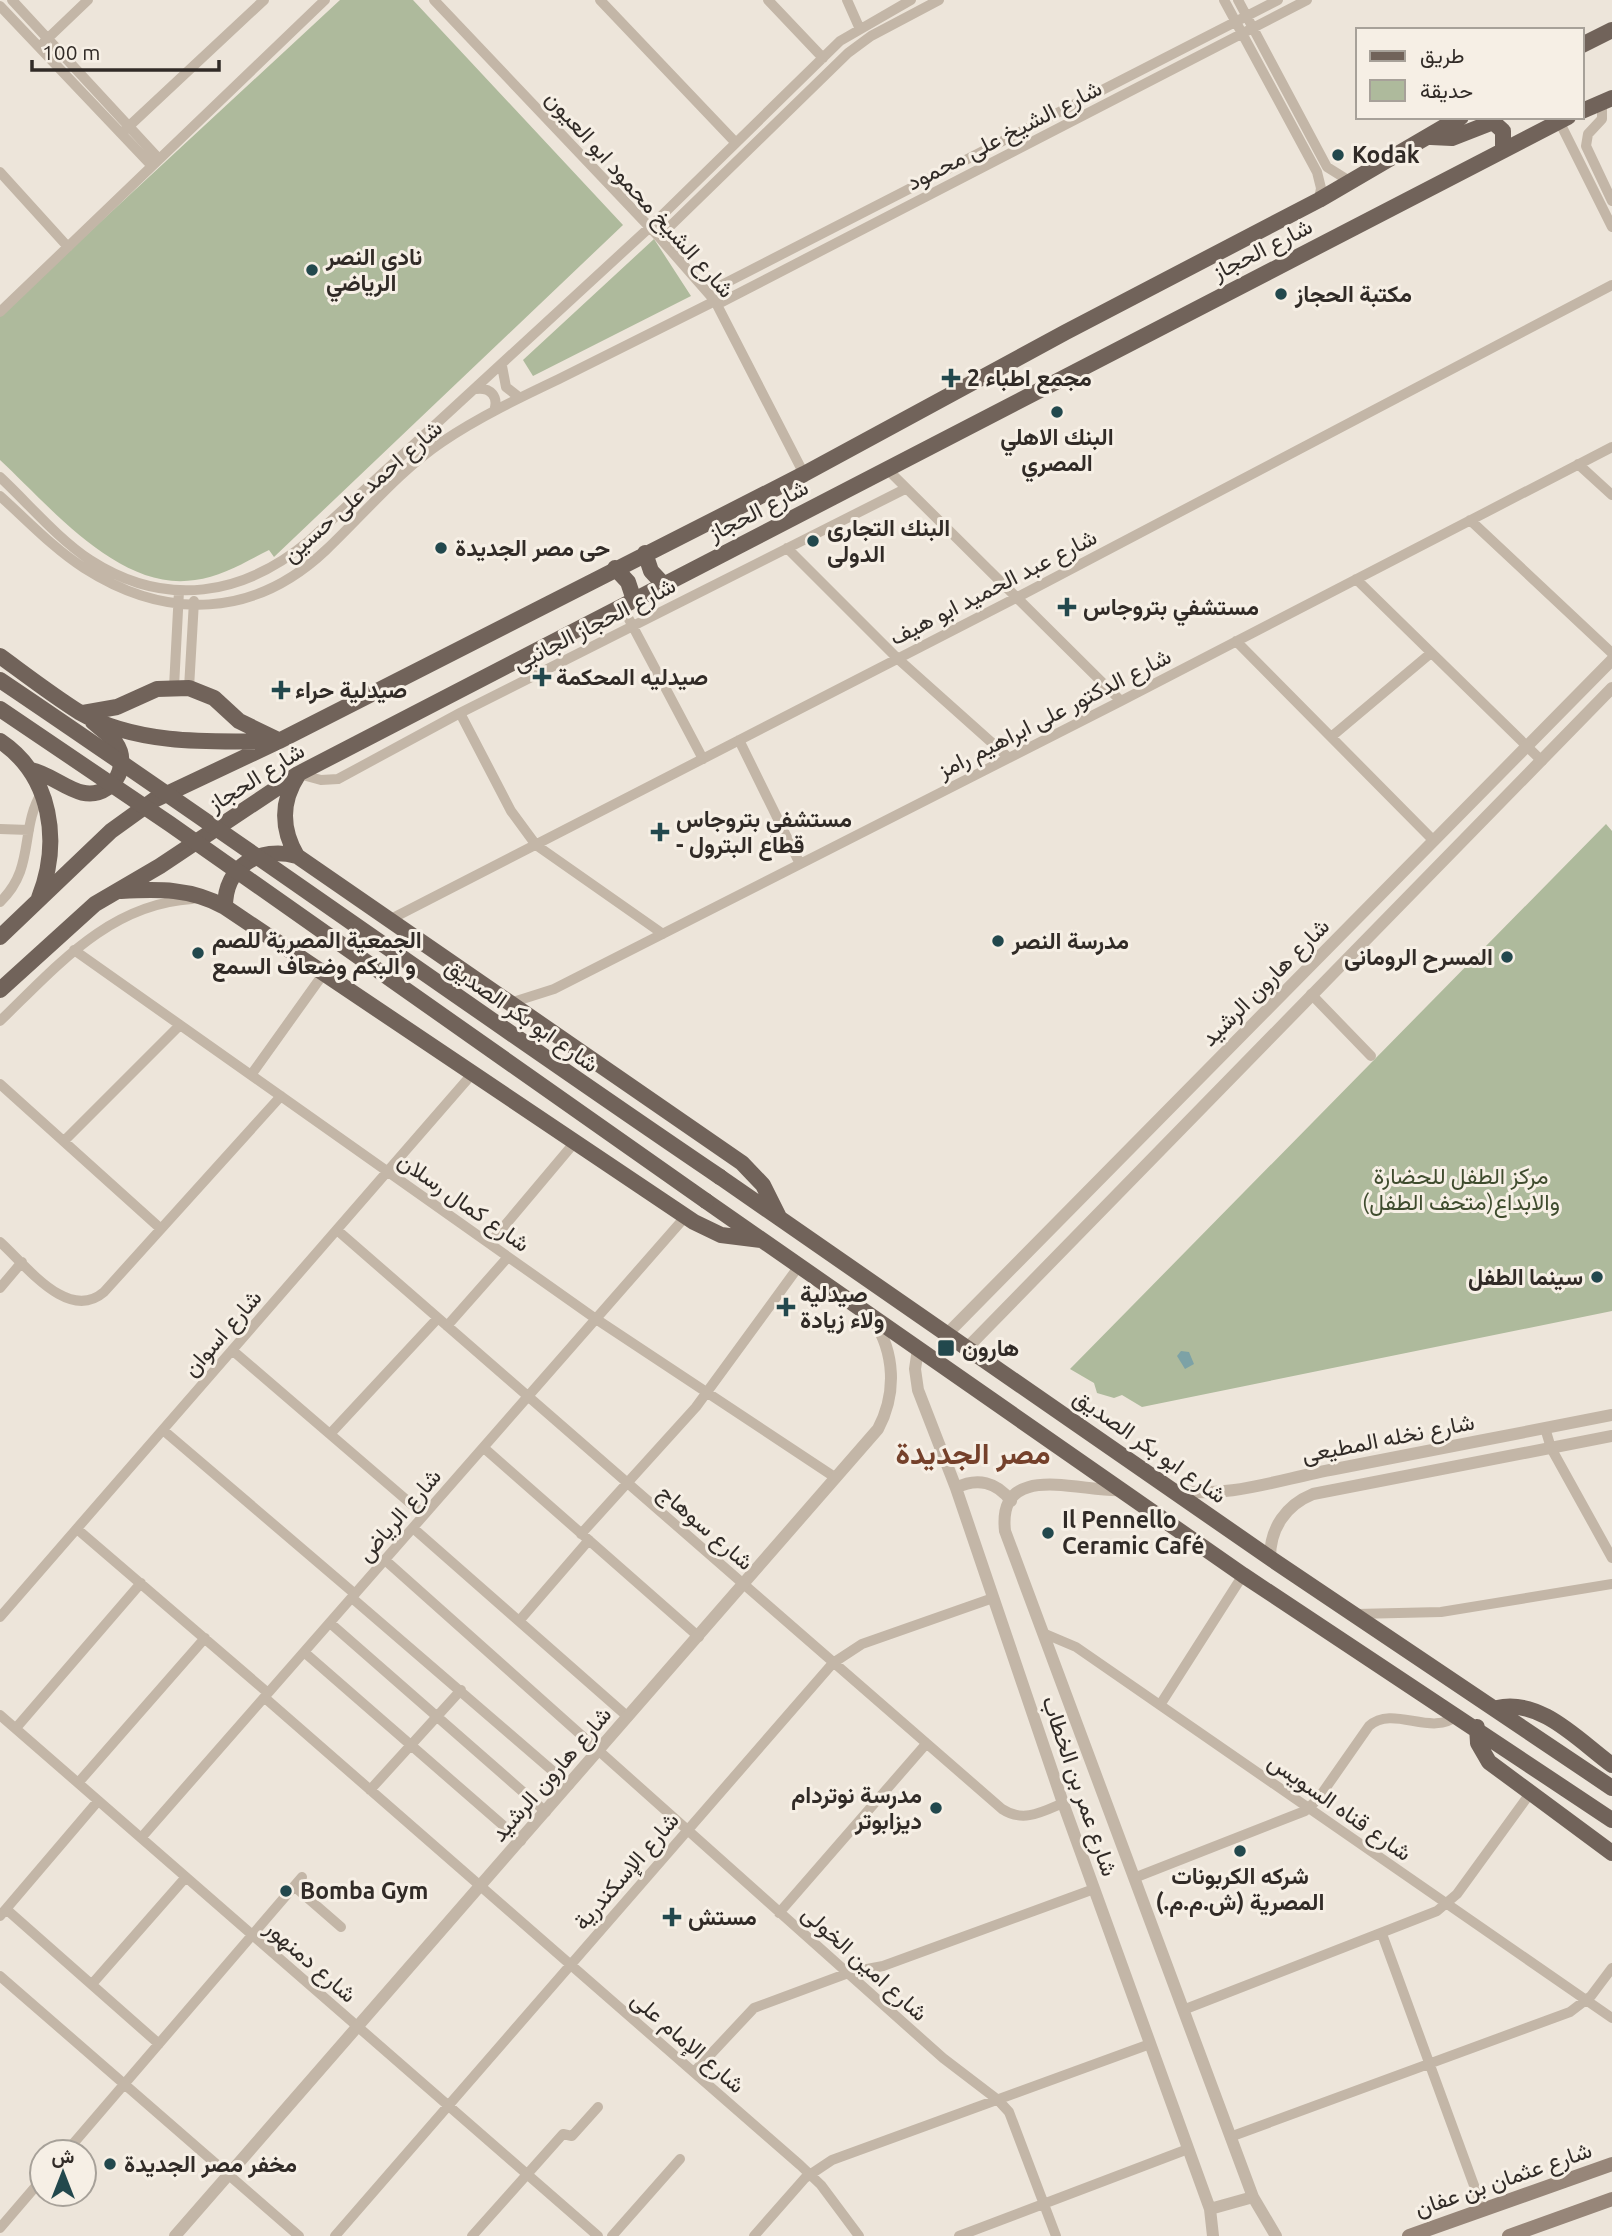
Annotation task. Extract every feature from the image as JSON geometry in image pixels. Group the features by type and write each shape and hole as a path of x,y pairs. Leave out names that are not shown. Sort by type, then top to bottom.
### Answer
{"main road":[{"path":"1584,43 1612,30"},
{"path":"1584,97 1607,100"},
{"path":"1584,110 1607,100"},
{"name":"شارع الحجاز","path":"0,937 111,831 139,809 279,741 645,552 804,474 1319,200 1458,119"},
{"name":"شارع الحجاز","path":"0,990 67,928 115,891 151,872 298,774 1563,119"},
{"path":"1431,136 1452,138 1493,122 1503,131 1503,150"},
{"path":"645,552 651,570 664,585"},
{"path":"615,568 628,582 628,603"},
{"path":"0,656 81,713 118,746 121,769 112,784 97,793 85,793 31,770 0,741"},
{"name":"شارع ابو بكر الصديق","path":"0,680 190,808 480,1015 779,1217 1270,1558 1497,1708 1612,1788"},
{"path":"81,713 117,707 157,690 182,687 214,698 239,721 279,741"},
{"name":"شارع ابو بكر الصديق","path":"0,709 170,824 706,1202 1243,1575 1477,1727 1612,1820"},
{"path":"81,713 120,727 168,738 218,742 279,741"},
{"path":"31,770 42,792 50,844 46,873 37,903"},
{"path":"297,856 287,835 285,819 288,796 298,774"},
{"path":"225,907 228,885 246,862 274,852 297,856"},
{"name":"شارع ابو بكر الصديق","path":"297,856 742,1163 763,1185 779,1217"},
{"name":"شارع ابو بكر الصديق","path":"115,891 165,889 206,898 225,907 686,1216 722,1235 761,1240"},
{"path":"1497,1708 1513,1705 1536,1710 1612,1765"},
{"path":"1477,1727 1478,1743 1485,1758 1612,1853"},
{"name":"شارع عثمان بن عفان","path":"1409,2236 1612,2164"},
{"path":"1509,2236 1612,2199"}],"street":[{"path":"12,0 43,43"},
{"path":"43,43 88,0"},
{"path":"125,130 264,0"},
{"path":"0,312 325,0"},
{"name":"شارع الشيخ محمود ابو العيون","path":"434,0 650,227 717,303 804,474"},
{"path":"600,0 736,143"},
{"path":"768,0 823,58"},
{"path":"846,0 859,27"},
{"name":"شارع احمد على حسين","path":"0,477 88,559 116,575 147,586 194,591 247,580 285,561 502,366 650,227 823,58 859,27 911,0"},
{"path":"659,237 848,53 872,36 939,0"},
{"path":"1224,0 1317,172 1321,188 1319,200"},
{"path":"1238,0 1327,167 1352,182"},
{"name":"شارع الشيخ على محمود","path":"708,292 1278,0"},
{"name":"شارع الشيخ على محمود","path":"717,303 1307,0"},
{"path":"0,6 43,43 155,163"},
{"path":"1607,100 1602,119 1588,134 1586,146 1612,201"},
{"path":"1563,119 1612,227"},
{"path":"0,172 68,247"},
{"name":"شارع عبد الحميد ابو هيف","path":"389,920 1016,598 1612,285"},
{"name":"شارع احمد على حسين","path":"0,496 82,567 123,589 178,605 230,603 265,593 297,575 440,443 494,411 717,303"},
{"path":"502,366 506,387 520,398"},
{"path":"476,389 485,388 493,394 496,402 494,411"},
{"name":"شارع الدكتور على ابراهيم رامز","path":"509,1003 554,989 1121,701 1612,447"},
{"path":"1578,464 1612,495"},
{"path":"887,469 1121,701"},
{"name":"شارع الحجاز الجانبى","path":"298,774 321,780 338,779 460,713 905,489"},
{"path":"1470,520 1612,653"},
{"path":"787,548 897,658 1009,758"},
{"path":"1356,579 1542,761"},
{"path":"179,591 182,687"},
{"path":"182,687 194,591"},
{"path":"628,603 633,626 702,759"},
{"path":"1236,641 1434,841"},
{"path":"1331,737 1432,653"},
{"name":"شارع هارون الرشيد","path":"948,1334 1612,660"},
{"name":"شارع هارون الرشيد","path":"968,1347 1311,993 1612,688"},
{"path":"460,713 511,811 536,845 663,934"},
{"path":"739,740 800,864"},
{"path":"0,902 12,890 21,873 34,806 42,792"},
{"path":"0,829 29,831"},
{"path":"0,1021 75,950 107,925 135,911 165,902 206,898"},
{"name":"شارع كمال رسلان","path":"75,950 596,1319 836,1478"},
{"path":"251,1075 324,973"},
{"path":"1297,980 1371,1056"},
{"path":"64,1141 180,1025"},
{"name":"شارع اسوان","path":"0,1617 473,1073"},
{"path":"0,1084 161,1229"},
{"path":"0,1242 60,1296 71,1301 89,1301 108,1287 281,1096"},
{"path":"490,1243 575,1142"},
{"name":"شارع الرياض","path":"142,1838 686,1216"},
{"name":"شارع سوهاج","path":"337,1230 1006,1812 1029,1816 1063,1803"},
{"path":"447,1326 508,1256"},
{"path":"0,1288 22,1262"},
{"path":"519,1621 627,1483 707,1392 799,1266"},
{"name":"شارع هارون الرشيد","path":"175,2236 878,1429 889,1401 891,1381 888,1352 871,1316"},
{"path":"330,1434 438,1318"},
{"name":"شارع عمر بن الخطاب","path":"918,1349 915,1370 918,1390 956,1488 1063,1803 1210,2209 1213,2236"},
{"path":"232,1350 424,1515"},
{"name":"شارع نخله المطيعى","path":"1172,1489 1219,1493 1251,1489 1309,1474 1612,1415"},
{"path":"1545,1428 1551,1448 1612,1558"},
{"path":"163,1430 569,1785"},
{"name":"شارع نخله المطيعى","path":"1270,1558 1272,1537 1281,1519 1307,1497 1612,1436"},
{"path":"484,1448 699,1637"},
{"path":"956,1488 969,1482 984,1482 1000,1489 1011,1501 1019,1492 1036,1484 1100,1491 1124,1490"},
{"name":"شارع عمر بن الخطاب","path":"1011,1501 1005,1518 1006,1531 1230,2137 1253,2197 1276,2236"},
{"path":"413,1528 628,1717"},
{"name":"شارع الإمام على","path":"77,1529 205,1638 370,1790 810,2174 859,2236"},
{"name":"شارع امين الخولى","path":"385,1560 943,2058 998,2100 1013,2119 1056,2236"},
{"path":"1160,1705 1243,1575"},
{"path":"16,1728 141,1583"},
{"path":"1355,1614 1441,1612 1612,1584"},
{"name":"شارع الإسكندرية","path":"335,2236 833,1663 862,1644 993,1598"},
{"path":"330,1623 546,1811"},
{"name":"شارع قناه السويس","path":"1043,1633 1067,1642 1612,2018"},
{"path":"78,1783 205,1638"},
{"path":"304,1652 521,1840"},
{"path":"370,1790 461,1690"},
{"path":"1134,1878 1297,1816 1309,1808 1372,1723 1388,1718 1432,1724 1450,1721 1458,1715"},
{"name":"شارع دمنهور","path":"2,1721 16,1728 598,2236"},
{"path":"779,1913 926,1744"},
{"path":"1182,2010 1431,1914 1447,1904 1462,1889 1531,1792"},
{"path":"99,1801 3,1913 92,1984 159,2044"},
{"path":"92,1984 186,1877"},
{"path":"78,2138 302,1877"},
{"path":"295,1887 341,1927"},
{"path":"694,2072 754,2008 848,1973 883,1966 1094,1889"},
{"path":"1382,1934 1483,2210"},
{"path":"1230,2137 1563,2014 1587,2000 1612,1968"},
{"path":"0,1976 299,2236"},
{"path":"754,2236 810,2174 832,2160 1150,2044"},
{"path":"472,2236 563,2134 571,2137 598,2107"},
{"path":"959,2236 1188,2149"},
{"path":"612,2236 680,2159"},
{"path":"0,2228 28,2195"},
{"path":"1210,2209 1253,2197"}],"green space":[{"name":"نادي النصر الرياضي","path":"340,0 413,0 623,225 274,557 269,550 224,572 195,580 167,580 140,573 88,542 0,460 0,315"},
{"path":"654,239 691,296 533,376 523,360"},
{"name":"مركز الطفل للحضارة والابداع(متحف الطفل)","path":"1606,824 1612,831 1612,1311 1142,1407 1122,1395 1114,1398 1097,1393 1094,1383 1070,1369"}],"water":[{"path":"1181,1351 1189,1352 1194,1364 1185,1369 1177,1356"}],"place":[{"name":"Kodak","path":"1338,155"},
{"name":"نادي النصر الرياضي","path":"312,270"},
{"name":"مكتبة الحجاز","path":"1281,294"},
{"name":"مجمع اطباء 2","path":"951,378"},
{"name":"البنك الاهلي المصري","path":"1057,412"},
{"name":"البنك التجارى الدولى","path":"813,541"},
{"name":"حى مصر الجديدة","path":"441,548"},
{"name":"مستشفي بتروجاس","path":"1067,607"},
{"name":"صيدليه المحكمة","path":"542,677"},
{"name":"صيدلية حراء","path":"281,690"},
{"name":"مستشفي بتروجاس - قطاع البترول","path":"660,832"},
{"name":"مدرسة النصر","path":"998,941"},
{"name":"الجمعية المصرية للصم و البكم وضعاف السمع","path":"198,953"},
{"name":"المسرح الرومانى","path":"1507,957"},
{"name":"سينما الطفل","path":"1597,1277"},
{"name":"صيدلية ولاء زيادة","path":"786,1307"},
{"name":"هارون","path":"946,1348"},
{"name":"Il Pennello Ceramic Café","path":"1048,1533"},
{"name":"مدرسة نوتردام ديزابوتر","path":"936,1808"},
{"name":"شركه الكربونات المصرية (ش.م.م.)","path":"1240,1851"},
{"name":"Bomba Gym","path":"286,1891"},
{"name":"مستش","path":"672,1917"},
{"name":"مخفر مصر الجديدة","path":"110,2164"}],"district":[{"name":"مصر الجديدة","path":"973,1454"}]}
